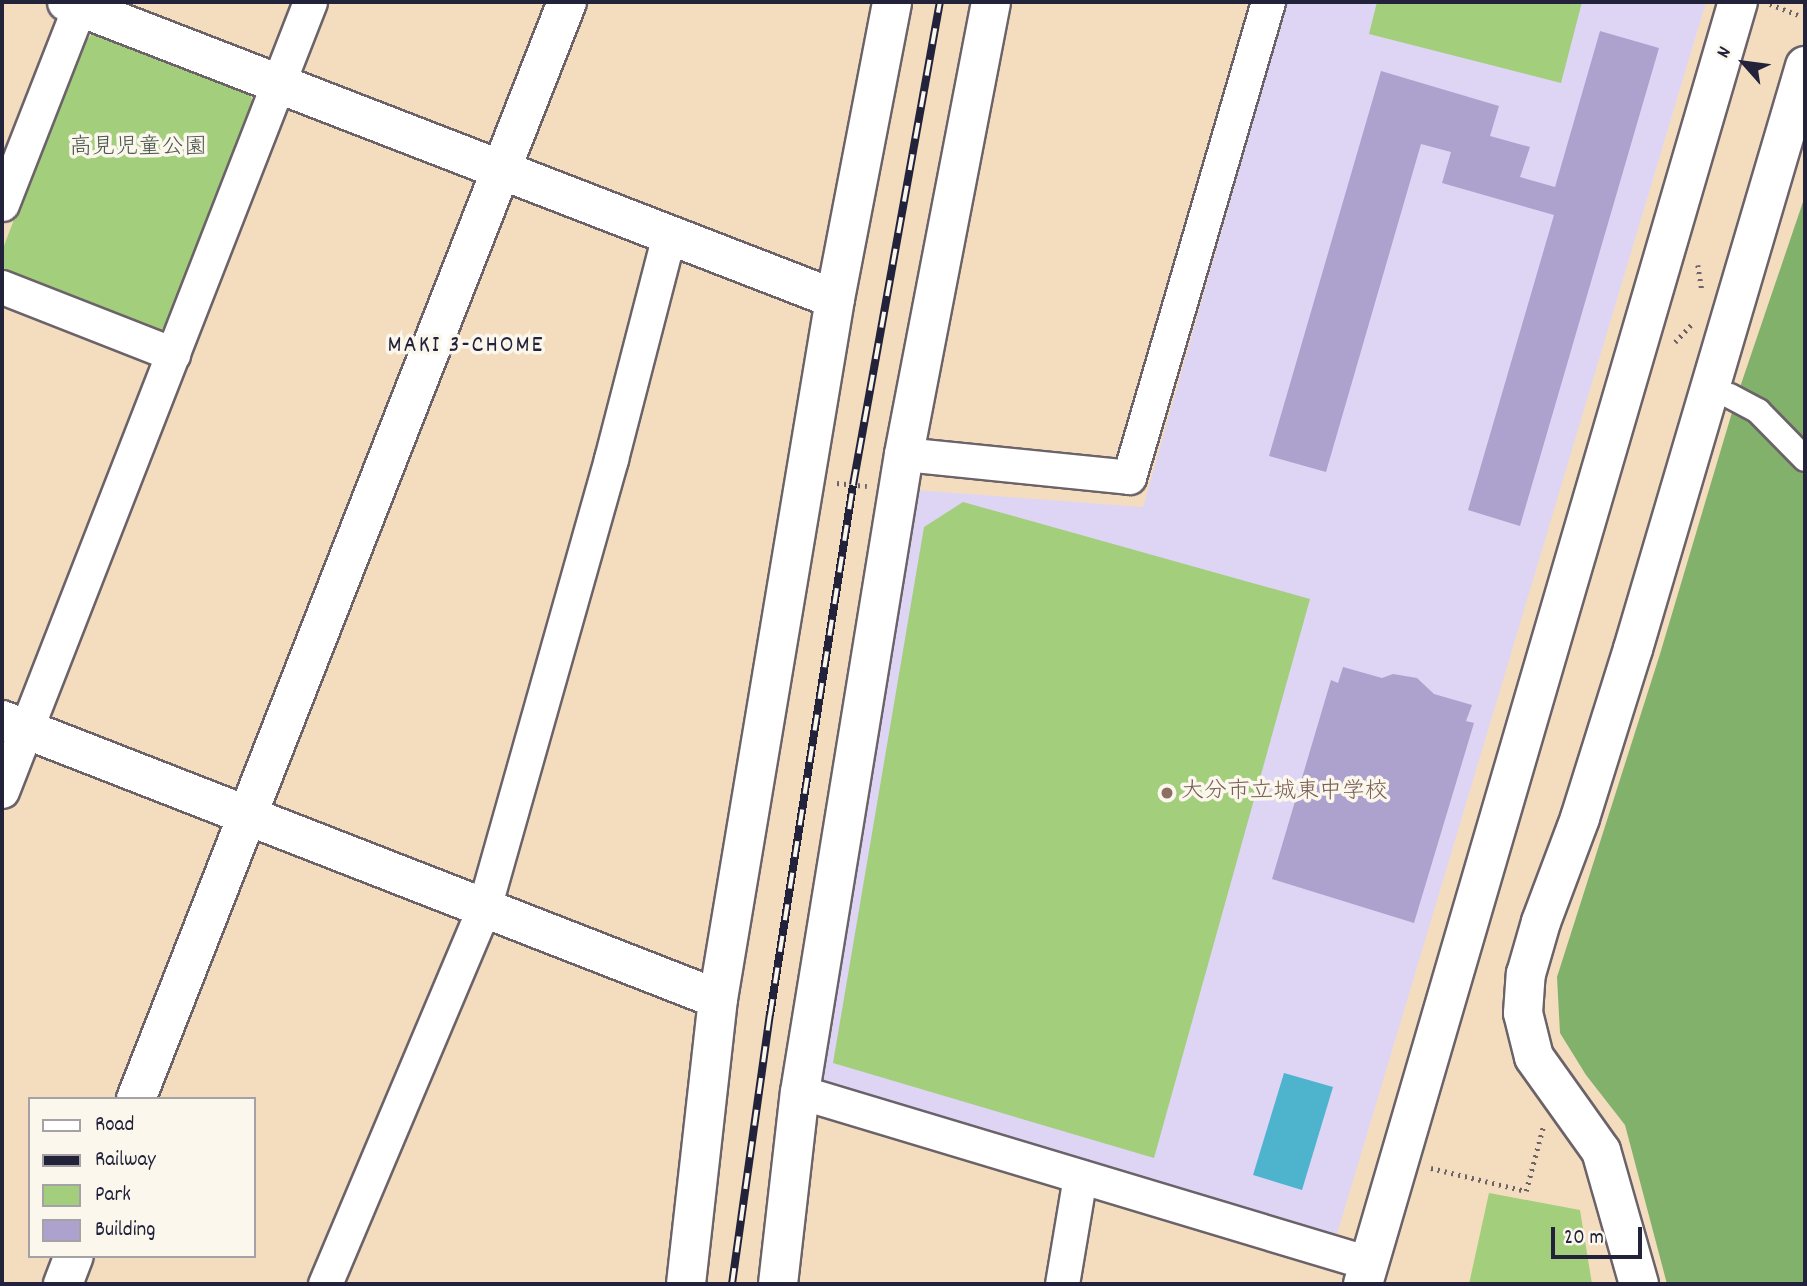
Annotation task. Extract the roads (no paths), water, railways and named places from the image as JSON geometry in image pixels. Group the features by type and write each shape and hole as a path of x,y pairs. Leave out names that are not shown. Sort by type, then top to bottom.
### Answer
{"street":[{"path":"2,791 14,725 173,354 310,2"},
{"path":"137,1097 567,2"},
{"path":"686,1284 718,999 835,299 892,2"},
{"path":"778,1284 800,1092 901,472 991,2"},
{"path":"901,472 1129,477 1268,2"},
{"path":"800,1092 1080,1176 1366,1274 1738,2"},
{"path":"2,204 76,3 835,299"},
{"path":"1639,1284 1601,1151 1534,1057 1523,1013 1526,974 1541,922 1580,818 1633,649 1805,66"},
{"path":"325,1284 484,908 611,459 669,234"},
{"path":"2,287 173,354"},
{"path":"1730,396 1758,411 1805,458"},
{"path":"14,725 718,999"},
{"path":"1062,1284 1080,1176"},
{"path":"63,1284 73,1258"}],"water":[{"path":"1284,1073 1333,1087 1302,1190 1253,1175"}],"railway":[{"path":"732,1284 770,1015 853,485 940,2"}],"place":[{"name":"大分市立城東中学校","path":"1167,793"}],"district":[{"name":"MAKI 3-CHOME","path":"466,347"}],"park label":[{"name":"高見児童公園","path":"138,149"}]}
